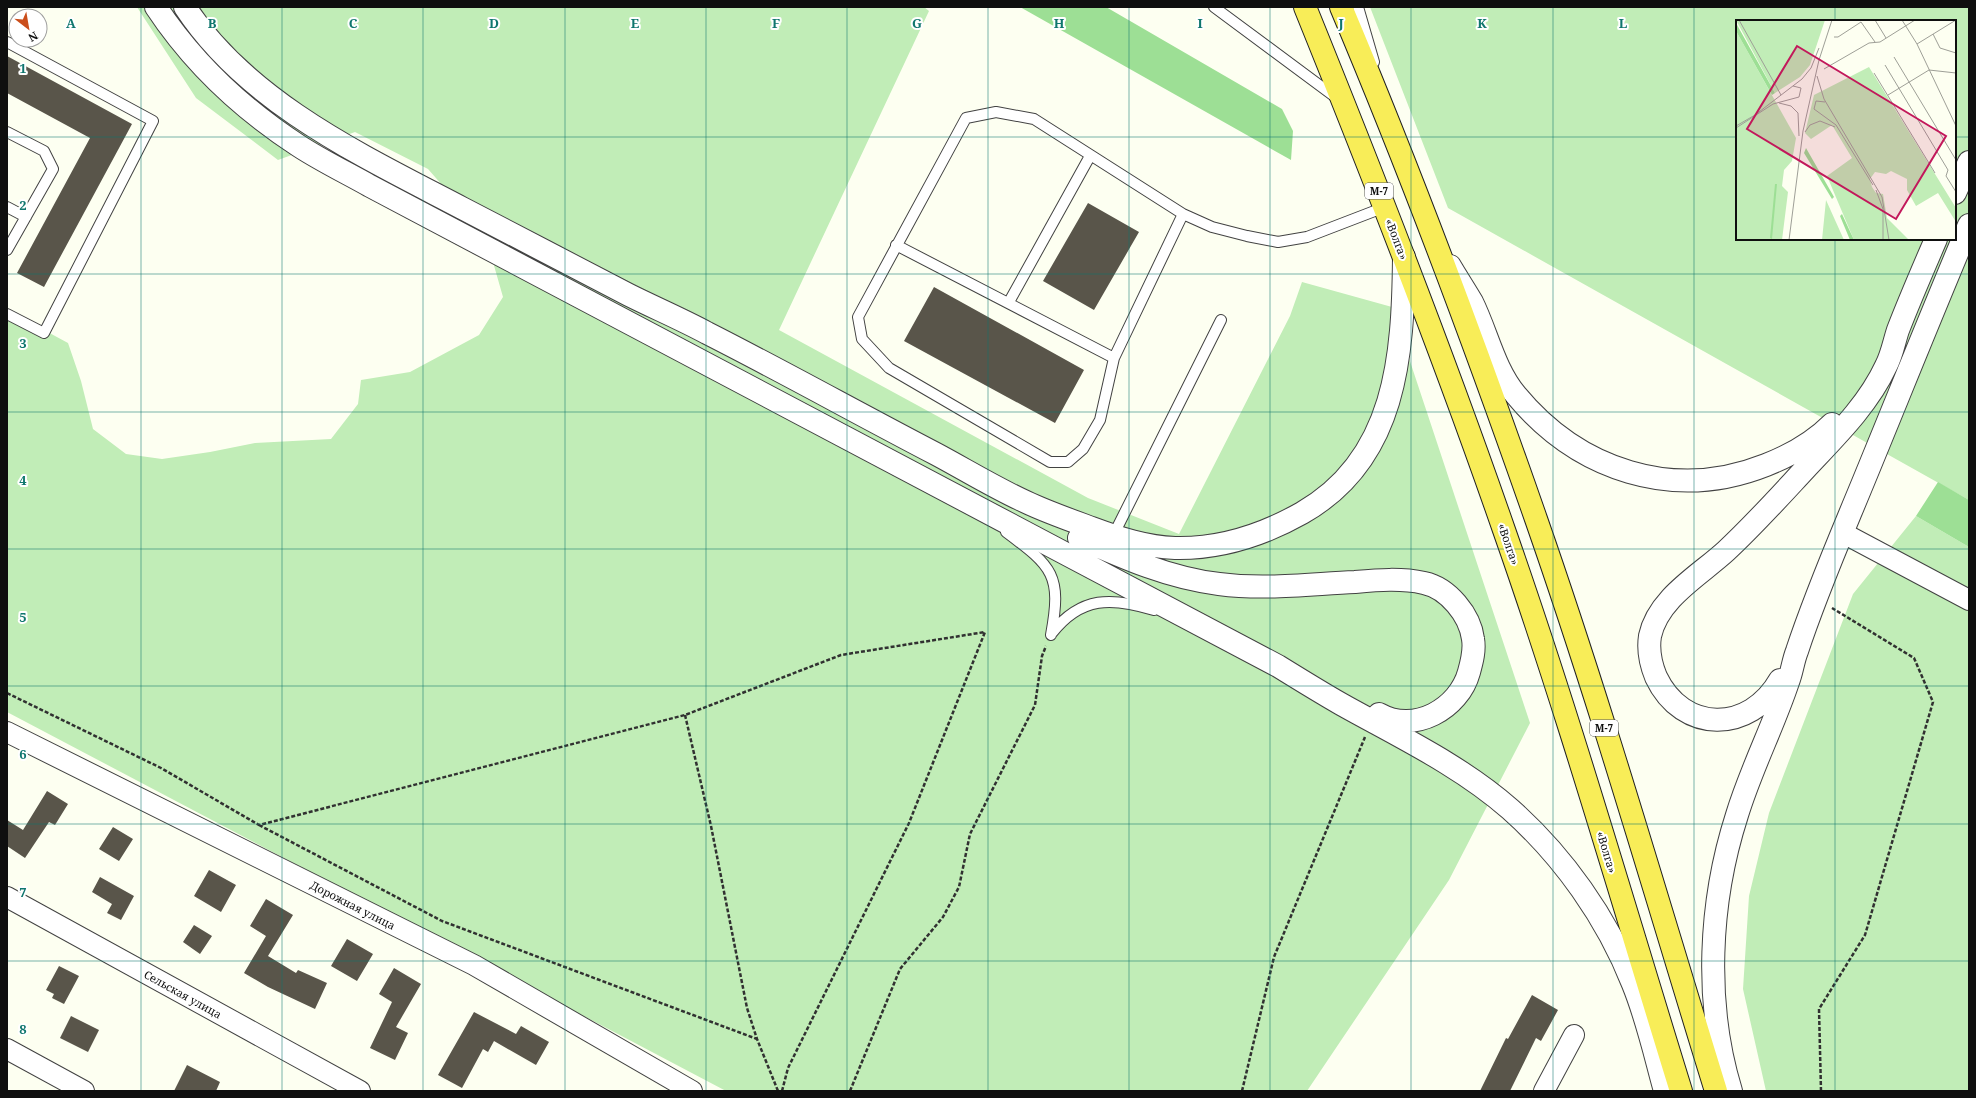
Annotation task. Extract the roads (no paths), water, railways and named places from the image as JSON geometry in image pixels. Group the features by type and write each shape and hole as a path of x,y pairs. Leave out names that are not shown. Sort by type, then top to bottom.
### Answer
{"highway":[{"name":"«Волга»","path":"1305,7 1345,104 1425,310 1524,590 1681,1091"},
{"name":"М-7","path":"1342,7 1392,128 1434,238 1538,527 1593,693 1716,1091"}],"street":[{"path":"156,7 170,28 214,78 240,103 300,146 377,190 1278,666 1406,738 1486,790 1510,808 1533,830 1564,865 1590,903 1634,985 1665,1091"},
{"path":"185,7 220,49 256,84 314,127 384,167 632,297 705,332 1027,503 1076,537 1138,564 1182,577 1218,584 1255,587 1400,579 1426,583 1445,594 1459,607 1468,622 1473,639 1473,658 1468,678 1456,697 1440,711 1423,719 1404,722 1382,716 1346,696 1278,666"},
{"path":"1956,191 1969,162"},
{"path":"1731,1091 1716,1027 1713,969 1717,915 1723,868 1736,815 1788,681 1816,599 1920,340 1969,225"},
{"path":"1434,238 1472,302 1502,373 1514,394 1540,422 1580,452 1627,472 1656,478 1684,482 1721,479 1748,472 1796,450 1830,426 1848,408 1862,390 1897,332"},
{"path":"1797,651 1773,693 1761,704 1746,714 1730,719 1713,719 1694,715 1679,706 1668,696 1654,671 1650,652 1650,636 1656,619 1666,604 1725,552 1758,520 1856,412 1886,366 1897,332 1936,240"},
{"path":"1027,503 1113,536 1145,545 1174,548 1206,547 1250,538 1284,523 1318,504 1341,484 1360,461 1374,440 1386,414 1393,388 1403,303 1404,256"},
{"path":"1843,533 1969,600"},
{"name":"Дорожная улица","path":"7,732 474,965 692,1091"},
{"name":"Сельская улица","path":"7,896 360,1091"},
{"path":"1544,1091 1574,1035"},
{"path":"7,1049 84,1091"}],"lane":[{"path":"1214,7 1345,104"},
{"path":"1358,7 1392,128"},
{"path":"7,42 153,121 44,333 7,314"},
{"path":"1183,214 1114,358 1100,420 1083,449 1068,462 1050,462 889,368 862,339 858,317 966,118 996,112 1034,119 1183,214 1212,227 1247,236 1278,242 1307,237 1385,207"},
{"path":"7,132 44,151 53,169 7,250"},
{"path":"1009,302 1090,156"},
{"path":"7,207 26,217"},
{"path":"896,245 1009,302 1114,358"},
{"path":"1113,536 1221,320"},
{"path":"949,492 1036,554 1046,565 1052,578 1056,593 1051,635 1062,621 1076,611 1092,604 1110,601 1130,602 1202,626"}]}
